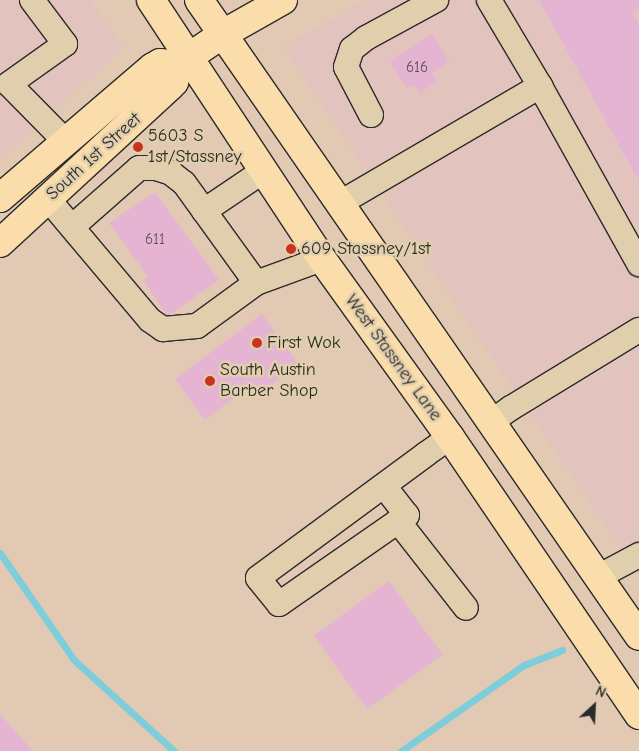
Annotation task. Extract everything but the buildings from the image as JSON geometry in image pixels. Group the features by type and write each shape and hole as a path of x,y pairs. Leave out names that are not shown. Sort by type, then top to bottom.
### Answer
{"main road":[{"name":"West Stassney Lane","path":"150,0 183,61 262,171 322,260 453,442 639,715"},
{"path":"199,0 639,636"},
{"name":"South 1st Street","path":"0,198 153,67 160,63 183,61 223,34 283,0"},
{"name":"South 1st Street","path":"0,243 170,86 174,82 183,61"},
{"path":"453,442 490,422"}],"lane":[{"path":"32,0 64,44 3,82 66,142"},
{"path":"371,115 346,67 352,49 366,38 436,0"},
{"path":"489,0 540,86 639,264"},
{"path":"340,203 540,86"},
{"path":"72,227 140,168 156,168 172,173 184,183 256,283"},
{"path":"204,211 262,171"},
{"path":"48,199 150,320 163,329 197,326 256,283 322,260"},
{"path":"490,422 639,330"},
{"path":"384,486 407,515 279,604 258,578 384,486 453,442"},
{"path":"398,521 466,608"},
{"path":"598,577 639,555"}],"shaded area":[{"path":"0,0 90,0 124,47 0,160"},
{"path":"365,0 639,0 639,577 283,47"}],"waterway":[{"path":"0,553 74,660 174,751"},
{"path":"401,751 524,665 562,650"}],"place":[{"name":"5603 S 1st/Stassney","path":"138,147"},
{"name":"609 Stassney/1st","path":"291,249"},
{"name":"First Wok","path":"257,343"},
{"name":"South Austin Barber Shop","path":"210,381"}]}
